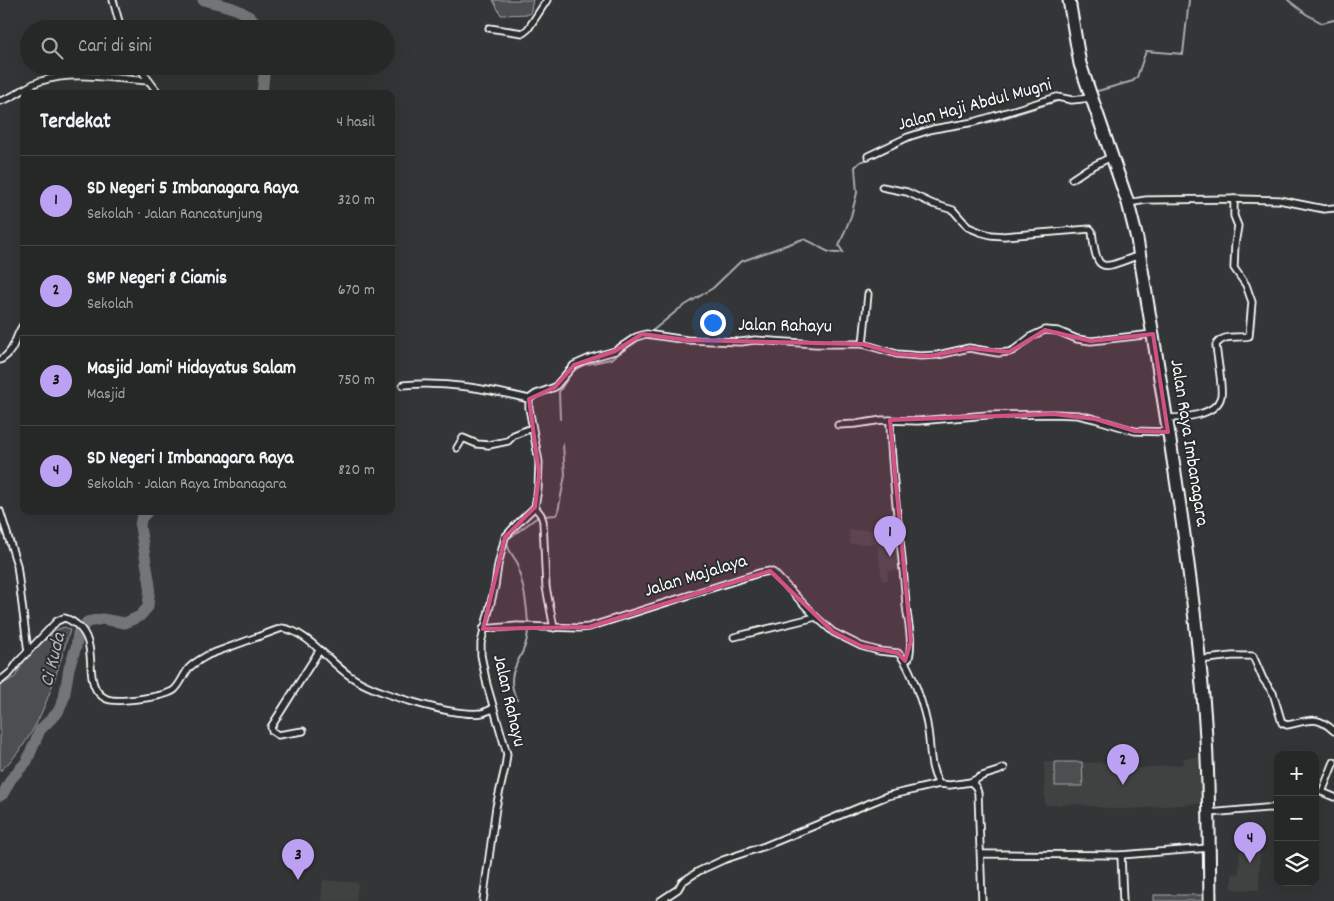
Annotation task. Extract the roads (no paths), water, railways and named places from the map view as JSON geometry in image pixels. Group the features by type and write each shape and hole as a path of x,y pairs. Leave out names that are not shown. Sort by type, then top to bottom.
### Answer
{"highway":[{"name":"Jalan Raya Imbanagara","path":"1069,0 1080,64 1128,203 1140,256 1182,516 1203,698 1209,813 1210,901"}],"street":[{"path":"113,0 119,20"},
{"path":"489,28 523,33 528,29 547,0"},
{"path":"144,75 156,90"},
{"path":"21,90 27,86 55,77 75,76 148,81"},
{"path":"0,101 20,91"},
{"name":"Jalan Haji Abdul Mugni","path":"868,156 908,137 933,129 974,122 1057,97 1070,100 1090,94"},
{"path":"1072,179 1086,169 1113,156"},
{"path":"882,187 907,192 933,204 953,210 968,227 990,235 1004,236 1090,229 1092,231 1094,253 1101,265 1118,264 1140,256"},
{"path":"1166,418 1184,418 1200,414 1208,411 1215,405 1221,396 1216,345 1219,341 1230,336 1249,336 1252,302 1246,285 1234,268 1238,226 1234,216 1234,199"},
{"path":"1128,203 1146,200 1278,200 1324,209 1334,208"},
{"path":"864,344 868,294"},
{"path":"0,360 11,351 20,329"},
{"name":"Jalan Rahayu","path":"529,399 536,394 555,388 574,366 590,358 615,352 636,336 649,334 687,340 740,342 761,340 816,344 864,344 897,354 938,355 969,348 1004,353 1014,350 1032,336 1045,330 1058,331 1077,339 1091,341 1153,334"},
{"path":"403,385 430,383 469,386 529,399 539,468 535,507 542,516 546,586 554,628"},
{"path":"838,425 890,420 918,421 987,415 1070,415 1094,419 1136,431 1168,432"},
{"path":"890,420 896,514 901,540 911,641 909,658 905,661 926,720 932,766 939,784"},
{"path":"457,448 463,438 477,444 489,445 508,441 514,434 532,428"},
{"name":"Jalan Rahayu","path":"483,901 496,807 507,754 493,709 481,655 483,629 495,586 505,537 535,507"},
{"path":"0,512 16,565 28,652"},
{"name":"Jalan Majalaya","path":"483,629 517,626 579,628 600,624 718,585 770,571 780,578 833,632 848,640 879,651 898,653 905,661"},
{"path":"734,637 816,616"},
{"path":"0,681 61,618 69,619 82,630 90,646 92,675 96,690 106,698 115,701 170,692 179,684 189,668 208,655 282,628 301,635 351,677 396,698 452,711 470,713 493,709"},
{"path":"303,732 278,735 272,731 271,727 319,651"},
{"path":"1199,660 1232,656 1253,656 1263,679 1273,693 1282,723 1287,725 1318,720 1325,722 1334,730"},
{"path":"1334,762 1319,791 1334,797"},
{"path":"660,901 678,889 683,882 723,860 765,846 887,796 939,784 950,785 971,782 1004,768"},
{"path":"971,782 976,787 979,799 982,901"},
{"path":"1209,813 1274,808"},
{"path":"981,854 1121,854 1209,848"},
{"path":"1121,854 1123,901"}],"waterway":[{"name":"Ci Kuda","path":"203,0 235,9 253,20"},
{"path":"1094,92 1133,81 1137,77 1146,51 1183,54 1189,0"},
{"path":"1288,0 1306,14 1322,23 1334,20"},
{"name":"Ci Kuda","path":"262,90 264,75"},
{"path":"1073,97 1085,94"},
{"path":"957,128 996,120 1061,100"},
{"path":"651,332 679,309 713,288 740,262 803,239 832,253 843,252 839,246 851,216 857,193 855,167 860,162 916,137"},
{"path":"560,419 559,392 572,371 583,365 611,359 645,336"},
{"path":"543,516 556,515 558,512 565,475 563,444"},
{"name":"Ci Kuda","path":"0,796 11,779 27,761 40,730 58,712 64,698 78,633 87,622 102,619 125,623 140,616 148,607 150,585 140,527 141,519 144,515"},
{"path":"528,624 523,585 518,565 507,542 508,539 539,516"},
{"path":"517,700 513,689 513,671 524,648 528,629"}],"place":[{"name":"SD Negeri 5 Imbanagara Raya","path":"890,557"},
{"name":"SMP Negeri 8 Ciamis","path":"1123,785"},
{"name":"SD Negeri 1 Imbanagara Raya","path":"1250,863"},
{"name":"Masjid Jami' Hidayatus Salam","path":"298,880"}]}
